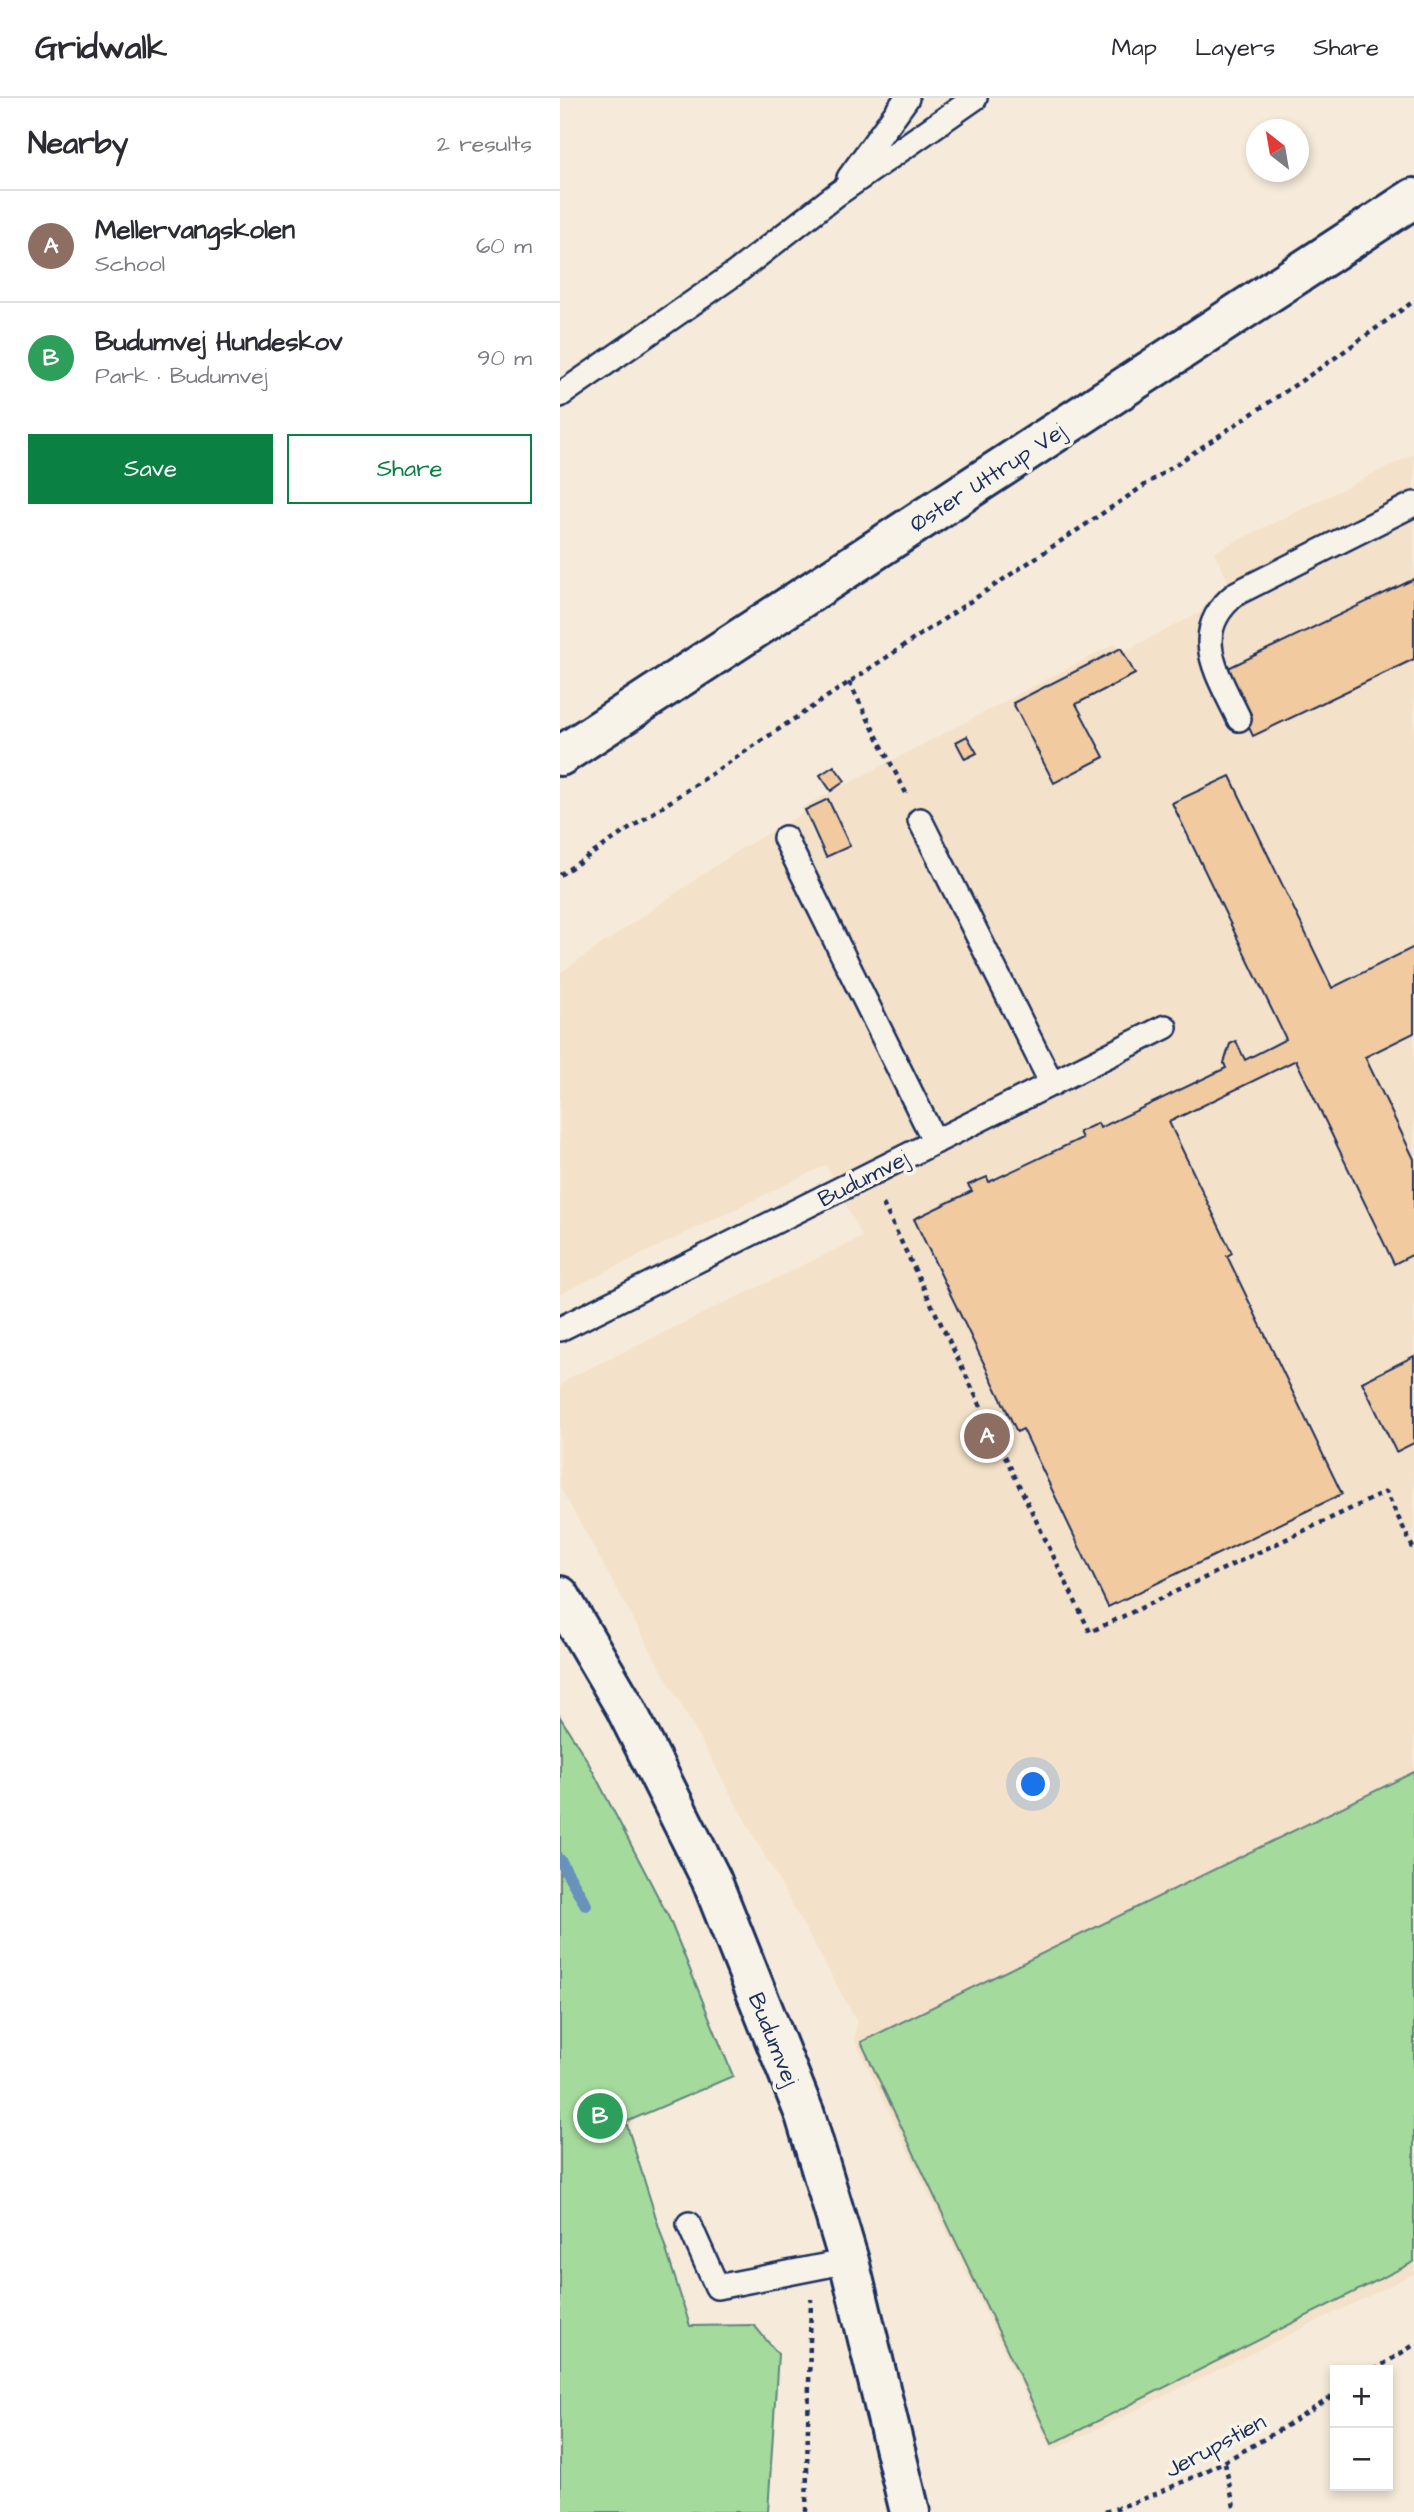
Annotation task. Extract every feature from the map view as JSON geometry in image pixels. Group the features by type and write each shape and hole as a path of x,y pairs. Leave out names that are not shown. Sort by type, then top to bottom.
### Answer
{"street":[{"name":"Øster Uttrup Vej","path":"560,756 1414,198"},
{"name":"Budumvej","path":"560,1595 625,1707 711,1879 805,2115 849,2261 910,2512"}],"lane":[{"path":"837,194 907,98"},
{"path":"560,395 734,274 837,194 975,98"},
{"path":"1239,719 1211,657 1209,639 1214,618 1223,604 1237,593 1414,504"},
{"path":"919,820 1052,1084"},
{"path":"785,838 935,1142"},
{"name":"Budumvej","path":"560,1329 1165,1027"},
{"path":"689,2224 717,2287 849,2261"}],"path":[{"path":"560,875 1325,365 1414,301"},
{"path":"849,682 919,820"},
{"path":"869,1175 1090,1632 1386,1492 1414,1550"},
{"path":"806,2512 812,2268"},
{"path":"1382,2365 1414,2345"},
{"name":"Jerupstien","path":"1105,2512 1149,2498 1225,2463 1330,2398"},
{"path":"1225,2463 1235,2512"}],"shaded area":[{"path":"1414,454 1414,2274 1052,2451 854,2039 857,2022 560,1487 560,1386 569,1378 862,1237 826,1165 560,1294 560,973 737,851 803,813 801,808 1116,643 1122,652 1199,613 1216,592 1229,583 1214,552"}],"green space":[{"path":"560,1717 587,1760 669,1918 733,2076 626,2122 690,2326 754,2325 778,2354 768,2512 560,2512"},
{"path":"1414,1772 1414,2262 1052,2444 861,2042"}],"building":[{"path":"1414,579 1414,659 1253,736 1222,671"},
{"path":"1121,648 1135,674 1076,704 1104,757 1054,783 1013,703"},
{"path":"967,736 977,753 965,759 956,742"},
{"path":"834,766 845,781 831,791 820,775"},
{"path":"1230,776 1332,988 1414,947 1414,1033 1365,1057 1414,1159 1414,1254 1394,1264 1296,1060 1169,1122 1232,1253 1227,1256 1342,1494 1108,1607 1023,1429 1017,1432 914,1219 972,1191 968,1185 987,1177 989,1182 1082,1138 1079,1132 1098,1123 1100,1128 1226,1068 1224,1063 1230,1044 1236,1041 1245,1060 1286,1039 1172,803"},
{"path":"828,799 850,846 826,857 805,810"},
{"path":"1414,1356 1414,1443 1396,1452 1362,1382"}],"waterway":[{"path":"560,1860 586,1905"}],"place":[{"name":"Mellervangskolen","path":"987,1436"},
{"name":"Budumvej Hundeskov","path":"600,2116"}]}
